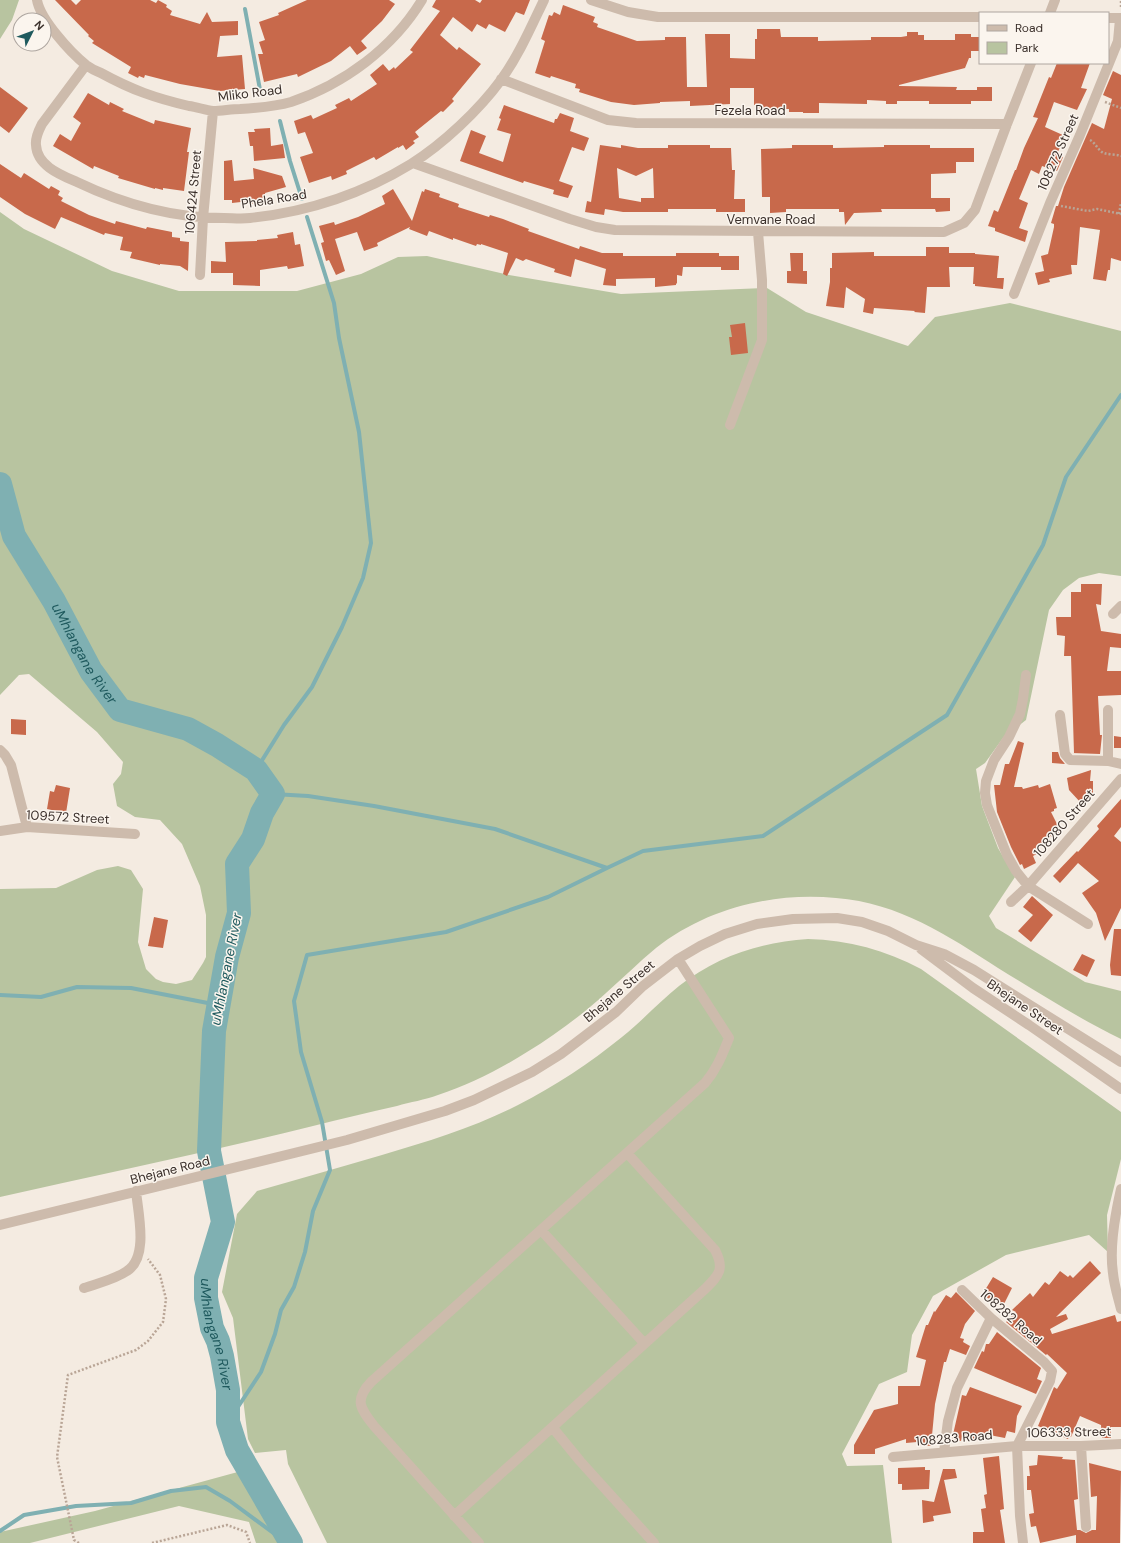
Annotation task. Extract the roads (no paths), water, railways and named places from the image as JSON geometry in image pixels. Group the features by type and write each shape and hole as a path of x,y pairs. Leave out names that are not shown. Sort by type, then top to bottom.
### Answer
{"street":[{"name":"Mliko Road","path":"37,0 43,16 49,25 70,50 86,65 129,88 151,96 213,111 268,107 290,102 312,94 341,79 363,64 386,45 408,22 422,0"},
{"name":"Phela Road","path":"86,65 42,124 38,132 36,146 42,160 47,166 56,173 97,192 131,204 169,213 202,218 247,218 301,210 354,194 386,179 413,163 444,139 482,103 501,79 518,52 544,0"},
{"path":"590,0 628,12 658,17 979,17"},
{"path":"1050,12 1055,0"},
{"path":"1109,18 1121,18"},
{"name":"108272 Street","path":"1014,294 1050,203 1096,98 1118,41 1121,18"},
{"name":"Vemvane Road","path":"413,163 596,227 635,232 944,232 968,220 975,210 1006,124 1031,64"},
{"name":"Fezela Road","path":"501,79 608,120 630,122 1006,124"},
{"name":"106424 Street","path":"200,274 202,218 213,111"},
{"path":"730,425 762,340 762,280 758,232"},
{"path":"1112,614 1121,606"},
{"path":"1026,675 1020,714 1009,737 994,760 986,781 985,793 992,818 1006,855 1016,871 1028,886 1088,924"},
{"path":"1108,710 1108,761"},
{"path":"1060,715 1065,754 1070,760 1108,761 1121,764"},
{"path":"0,750 11,765 27,827"},
{"name":"108280 Street","path":"1011,902 1028,886 1121,779"},
{"name":"109572 Street","path":"0,830 27,827 135,834"},
{"name":"Bhejane Street","path":"347,1140 445,1112 474,1100 532,1072 561,1054 616,1012 643,986 678,959 725,934 757,924 793,919 837,918 862,922 888,931 916,945 944,954 974,970 1121,1062"},
{"name":"Bhejane Street","path":"916,945 973,988 1121,1089"},
{"path":"479,1543 365,1414 361,1408 361,1395 371,1382 705,1083 717,1067 729,1038 678,959"},
{"path":"1110,1055 1121,1056"},
{"name":"Bhejane Road","path":"0,1225 347,1140"},
{"path":"454,1516 718,1275 721,1265 719,1259 706,1239 627,1153"},
{"path":"1121,1189 1115,1215 1112,1272 1121,1309"},
{"path":"84,1288 112,1279 129,1270 136,1261 140,1248 140,1233 136,1191"},
{"path":"542,1230 644,1343"},
{"name":"108282 Road","path":"962,1290 991,1318 1050,1367 1052,1375 1017,1446"},
{"path":"944,1452 948,1421 957,1388 991,1318"},
{"path":"552,1428 654,1543"},
{"name":"106333 Street","path":"1017,1446 1081,1446 1121,1444"},
{"path":"1017,1446 1020,1516 1023,1543"},
{"name":"108283 Road","path":"893,1457 1017,1446"},
{"path":"1081,1446 1086,1527"}],"waterway":[{"path":"245,9 261,95"},
{"path":"280,121 290,161 302,199"},
{"path":"256,770 284,725 312,687 342,627 363,578 371,543 359,432 339,338 334,303 307,217"},
{"path":"273,794 308,796 374,806 495,829 607,868 643,851 763,836 947,715 1043,545 1066,477 1121,395"},
{"name":"uMhlangane River","path":"0,484 14,536 54,601 91,671 120,710 188,729 217,745 256,770 273,794 262,813 253,839 237,864 239,913 227,957 214,1031 209,1151 223,1222 206,1278 206,1298 212,1328 218,1341 222,1356 228,1390 228,1422 237,1450 291,1543"},
{"path":"228,1422 261,1372 275,1334 281,1310 294,1287 305,1252 313,1211 330,1170 322,1122 301,1052 294,1001 307,955 446,932 548,897 607,868"},
{"path":"0,995 41,997 77,987 131,988 218,1005"},
{"path":"0,1531 24,1515 76,1506 131,1503 171,1491 206,1487 230,1501 287,1543"}]}
